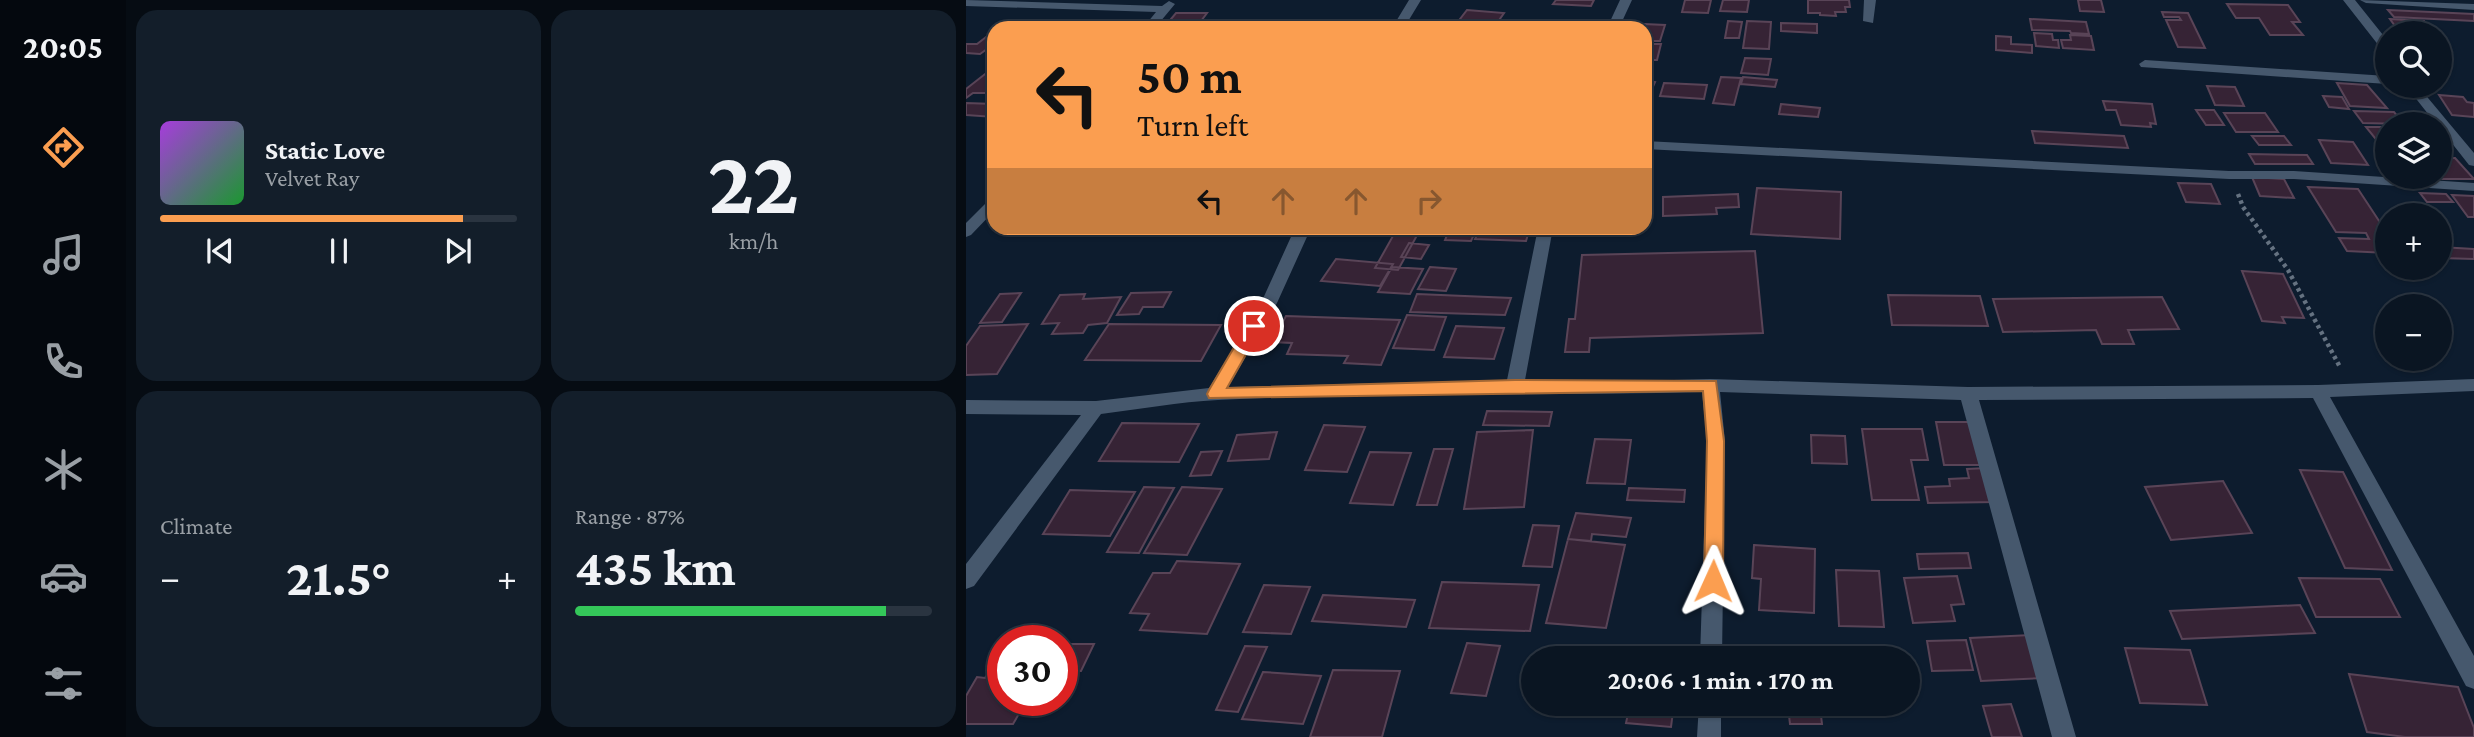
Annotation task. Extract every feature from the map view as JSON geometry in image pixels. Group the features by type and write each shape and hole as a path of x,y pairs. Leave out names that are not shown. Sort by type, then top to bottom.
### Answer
{"street":[{"path":"1402,21 1415,0"},
{"path":"1616,21 1626,0"},
{"path":"1869,21 1870,0"},
{"path":"2349,0 2375,33"},
{"path":"2366,0 2474,7"},
{"path":"966,3 1168,4"},
{"path":"1155,21 1168,4"},
{"path":"2145,64 2375,79"},
{"path":"2422,98 2474,162"},
{"path":"1652,145 2474,187"},
{"path":"966,232 987,210"},
{"path":"1215,394 1269,303 1300,235"},
{"path":"1515,386 1544,235"},
{"path":"966,407 1096,408 1215,394 1515,386 1599,388 1710,385 1968,394 2318,391 2474,385"},
{"path":"1710,385 1716,441 1711,646"},
{"path":"2318,391 2474,678"},
{"path":"1968,394 2064,737"},
{"path":"966,580 1096,408"},
{"path":"1709,737 1710,716"}],"path":[{"path":"2229,176 2243,206 2288,270 2351,390"}],"building":[{"path":"1556,0 1594,0 1591,6 1553,4"},
{"path":"1685,0 1711,0 1708,13 1682,12"},
{"path":"1723,0 1749,0 1747,12 1720,11"},
{"path":"1808,0 1849,0 1850,7 1845,7 1846,12 1835,12 1836,16 1808,13"},
{"path":"2078,0 2101,0 2104,12 2080,11"},
{"path":"2227,4 2288,5 2300,22 2292,22 2303,35 2270,35 2259,18 2236,18"},
{"path":"1467,10 1504,13 1498,21 1459,21"},
{"path":"2388,10 2474,14 2474,21 2394,17"},
{"path":"2162,12 2188,13 2205,48 2178,47 2166,20 2181,20 2179,17 2164,17"},
{"path":"1176,13 1207,13 1201,21 1169,21"},
{"path":"2030,19 2086,22 2089,34 2032,30"},
{"path":"2390,19 2424,21 2391,21"},
{"path":"1728,21 1742,22 1739,38 1725,38"},
{"path":"1747,21 1771,22 1769,49 1743,48"},
{"path":"1781,23 1817,24 1817,33 1781,31"},
{"path":"1652,24 1665,25 1660,41 1652,41"},
{"path":"2034,33 2052,34 2053,40 2058,40 2059,48 2036,46"},
{"path":"2070,35 2091,36 2094,50 2063,48 2061,40 2071,40"},
{"path":"987,36 987,49 980,54 966,53 966,44 977,44"},
{"path":"1996,36 2011,37 2011,44 2032,45 2032,53 1996,50"},
{"path":"1652,44 1661,44 1657,60 1652,60"},
{"path":"1745,58 1771,59 1768,75 1741,73"},
{"path":"987,72 987,93 973,93 966,98 966,89"},
{"path":"1721,77 1741,78 1734,105 1713,103"},
{"path":"1743,77 1777,80 1775,87 1741,84"},
{"path":"1664,83 1707,85 1704,99 1660,96"},
{"path":"2337,83 2367,85 2375,98 2378,98 2387,108 2350,106"},
{"path":"2207,86 2235,87 2244,106 2215,105"},
{"path":"2323,96 2342,97 2349,109 2329,107"},
{"path":"2463,97 2467,102 2474,103 2474,117 2452,115 2441,98"},
{"path":"2103,101 2152,104 2156,124 2150,123 2151,127 2121,125 2116,110 2106,110"},
{"path":"966,103 987,104 987,116 966,115"},
{"path":"1781,104 1820,108 1818,117 1779,114"},
{"path":"2196,110 2214,110 2224,125 2206,125"},
{"path":"2354,111 2394,112 2375,112 2375,123 2363,123"},
{"path":"2224,113 2265,113 2278,132 2236,132"},
{"path":"2366,127 2375,127 2375,138"},
{"path":"2032,131 2124,136 2128,148 2035,143"},
{"path":"2252,136 2284,136 2291,145 2259,145"},
{"path":"2319,140 2353,142 2368,165 2331,163"},
{"path":"2249,154 2307,155 2313,164 2255,164"},
{"path":"2452,158 2455,158 2474,179 2452,179"},
{"path":"2252,177 2284,179 2294,198 2260,196"},
{"path":"2178,183 2211,184 2220,204 2186,202"},
{"path":"2308,187 2358,189 2375,215 2375,252 2347,251 2339,238 2369,239 2366,233 2336,232"},
{"path":"1757,188 1841,192 1840,239 1751,234"},
{"path":"2420,193 2446,194 2453,202 2427,202"},
{"path":"1738,194 1739,207 1716,208 1717,214 1663,216 1663,197"},
{"path":"2452,195 2474,196 2474,217 2468,217"},
{"path":"1379,235 1417,235 1398,270 1375,268 1393,236"},
{"path":"1447,235 1474,235 1471,241 1445,240"},
{"path":"1477,235 1528,235 1526,241 1475,239"},
{"path":"1409,243 1429,245 1421,259 1401,257"},
{"path":"2452,248 2474,249 2474,259 2452,258"},
{"path":"1755,251 1763,333 1590,338 1589,352 1565,352 1569,319 1575,319 1582,255"},
{"path":"1336,259 1393,264 1380,286 1321,281"},
{"path":"1392,267 1423,269 1410,294 1378,292"},
{"path":"1430,267 1456,269 1446,291 1418,289"},
{"path":"2242,271 2283,274 2304,318 2282,317 2285,323 2262,321"},
{"path":"1171,292 1163,307 1143,307 1139,314 1117,315 1131,293"},
{"path":"1021,293 1002,322 980,323 1000,294"},
{"path":"1085,294 1083,299 1121,297 1107,323 1088,325 1083,333 1052,334 1059,323 1042,324 1060,295"},
{"path":"1417,294 1511,298 1505,315 1410,312"},
{"path":"1888,295 1980,296 1988,326 1892,325"},
{"path":"2162,297 2179,329 2128,330 2134,344 2102,344 2096,330 2003,332 1993,299"},
{"path":"1407,315 1446,317 1434,350 1393,348"},
{"path":"1286,316 1400,320 1381,365 1344,363 1348,356 1287,354 1292,343 1272,342"},
{"path":"1028,324 997,374 966,375 966,346 980,326"},
{"path":"1109,324 1221,325 1201,361 1085,360"},
{"path":"1456,326 1504,328 1494,359 1444,357"},
{"path":"1487,411 1552,412 1549,426 1483,425"},
{"path":"1936,422 1973,422 1983,465 1944,465"},
{"path":"1122,423 1199,424 1179,462 1099,461"},
{"path":"1324,425 1365,427 1347,472 1305,470"},
{"path":"1862,429 1922,429 1928,460 1911,460 1919,500 1872,500"},
{"path":"1533,430 1524,507 1464,509 1477,432"},
{"path":"1277,432 1269,459 1228,461 1237,435"},
{"path":"1811,435 1845,436 1847,464 1812,463"},
{"path":"1595,439 1631,440 1625,484 1587,483"},
{"path":"1434,449 1453,449 1437,505 1417,505"},
{"path":"1222,451 1211,475 1190,476 1201,452"},
{"path":"1370,452 1411,453 1393,505 1350,503"},
{"path":"1987,468 1996,502 1928,503 1925,487 1950,486 1949,479 1969,478 1967,469"},
{"path":"2300,470 2343,472 2392,570 2345,568"},
{"path":"2223,481 2252,533 2171,540 2145,487"},
{"path":"1144,487 1174,488 1139,553 1107,552"},
{"path":"1182,487 1222,489 1187,555 1144,553"},
{"path":"1629,488 1685,490 1684,502 1627,500"},
{"path":"1070,490 1135,492 1110,536 1043,534"},
{"path":"1576,513 1631,518 1626,537 1592,534 1591,541 1568,539"},
{"path":"1533,525 1559,526 1552,567 1523,566"},
{"path":"1568,539 1625,545 1606,628 1546,623"},
{"path":"1754,545 1815,549 1814,613 1759,610 1761,579 1752,578"},
{"path":"1968,553 1971,568 1919,569 1917,554"},
{"path":"1177,561 1240,564 1207,634 1140,630 1149,614 1130,613 1153,573 1170,573"},
{"path":"1836,570 1879,571 1884,627 1839,626"},
{"path":"1957,576 1964,604 1951,605 1955,621 1913,623 1904,578"},
{"path":"2299,578 2380,579 2400,617 2316,617"},
{"path":"1442,582 1539,585 1530,631 1429,628"},
{"path":"1264,585 1310,587 1291,634 1243,632"},
{"path":"1323,595 1415,600 1406,627 1312,621"},
{"path":"2300,605 2315,633 2182,639 2170,611"},
{"path":"2031,635 2044,678 1981,681 1970,638"},
{"path":"1966,640 1973,670 1932,671 1927,641"},
{"path":"1467,643 1500,646 1486,696 1451,693"},
{"path":"1078,644 1094,644 1081,671 1078,671"},
{"path":"1245,646 1267,647 1238,712 1216,710"},
{"path":"2125,648 2190,650 2207,705 2140,703"},
{"path":"1333,670 1400,671 1382,737 1310,737"},
{"path":"1263,672 1321,676 1303,724 1242,719"},
{"path":"2349,674 2458,687 2474,728 2474,737 2405,737 2367,732"},
{"path":"987,675 987,716 1018,716 1013,724 966,724 966,696 977,677 985,678"},
{"path":"2011,704 2022,737 1992,737 1983,706"},
{"path":"1627,716 1672,716 1671,727 1626,723"},
{"path":"1789,716 1821,716 1822,724 1790,724"}],"route":[{"path":"1254,326 1215,394 1515,386 1599,388 1710,385 1716,441 1713,581"}]}
